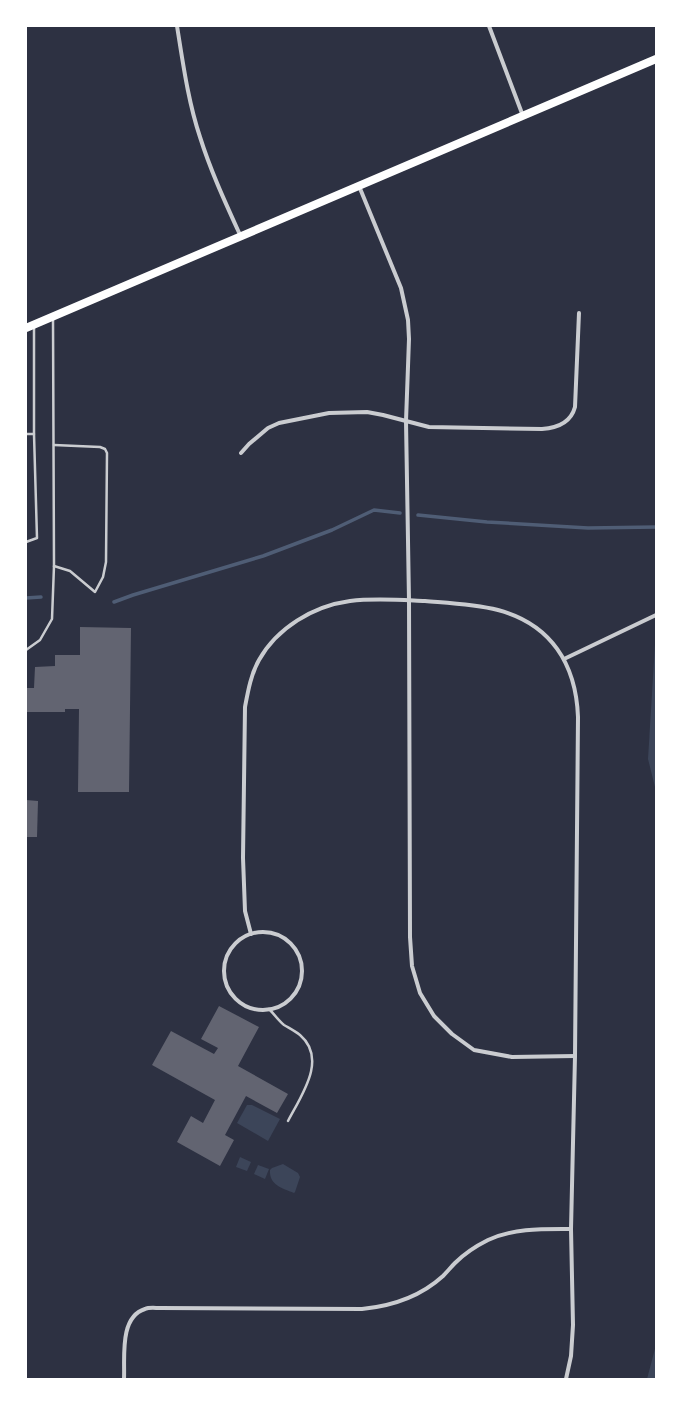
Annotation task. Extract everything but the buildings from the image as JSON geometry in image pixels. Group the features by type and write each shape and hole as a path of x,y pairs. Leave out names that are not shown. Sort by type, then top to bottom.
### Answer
{"main road":[{"path":"30,326 241,237 656,58"}],"street":[{"path":"177,26 187,86 200,137 219,190 241,237"},
{"path":"489,26 523,116"},
{"path":"359,186 401,288 405,305 409,339 406,422 409,600 410,937 412,966 420,993 434,1016 452,1034 474,1050 512,1057 575,1056"},
{"path":"241,453 268,428 279,423 329,413 367,412 429,427 542,430 560,426 571,416 575,407 579,313"},
{"path":"251,934 245,912 243,858 245,707 259,661 276,638 290,626 319,610 348,601 366,599 409,600 483,607 513,615 526,621 548,638 564,659 575,686 578,701 575,1056 571,1228 573,1325 571,1356 566,1379"},
{"path":"564,659 656,615"},
{"path":"263,932 285,938 294,946 300,956 302,968 302,979 297,990 290,999 281,1006 269,1009 256,1009 244,1005 234,997 228,986 224,973 226,961 231,949 240,940 251,934 263,932"},
{"path":"124,1379 126,1327 134,1315 145,1309 362,1309 382,1307 414,1296 444,1276 456,1262 470,1251 501,1235 530,1229 571,1228"}],"lane":[{"path":"26,650 40,640 52,619 54,566 53,316"},
{"path":"26,542 37,538 30,326"},
{"path":"26,434 34,434"},
{"path":"54,445 100,447 105,449 107,453 106,562 103,577 94,592 70,570 54,566"},
{"path":"269,1009 283,1024 300,1035 312,1052 312,1063 309,1079 288,1121"}],"shaded area":[{"path":"656,628 656,791 648,759"},
{"path":"247,1105 252,1105 280,1119 268,1141 237,1123"},
{"path":"240,1157 251,1162 247,1171 236,1167"},
{"path":"283,1164 298,1173 300,1177 294,1193 274,1183 270,1175 270,1170 272,1168"},
{"path":"258,1165 269,1169 265,1179 254,1174"},
{"path":"656,1345 656,1379 647,1379"}],"waterway":[{"path":"114,602 263,556 332,530 374,510 400,513"},
{"path":"418,515 487,522 588,528 656,527"},
{"path":"26,598 41,597"}]}
